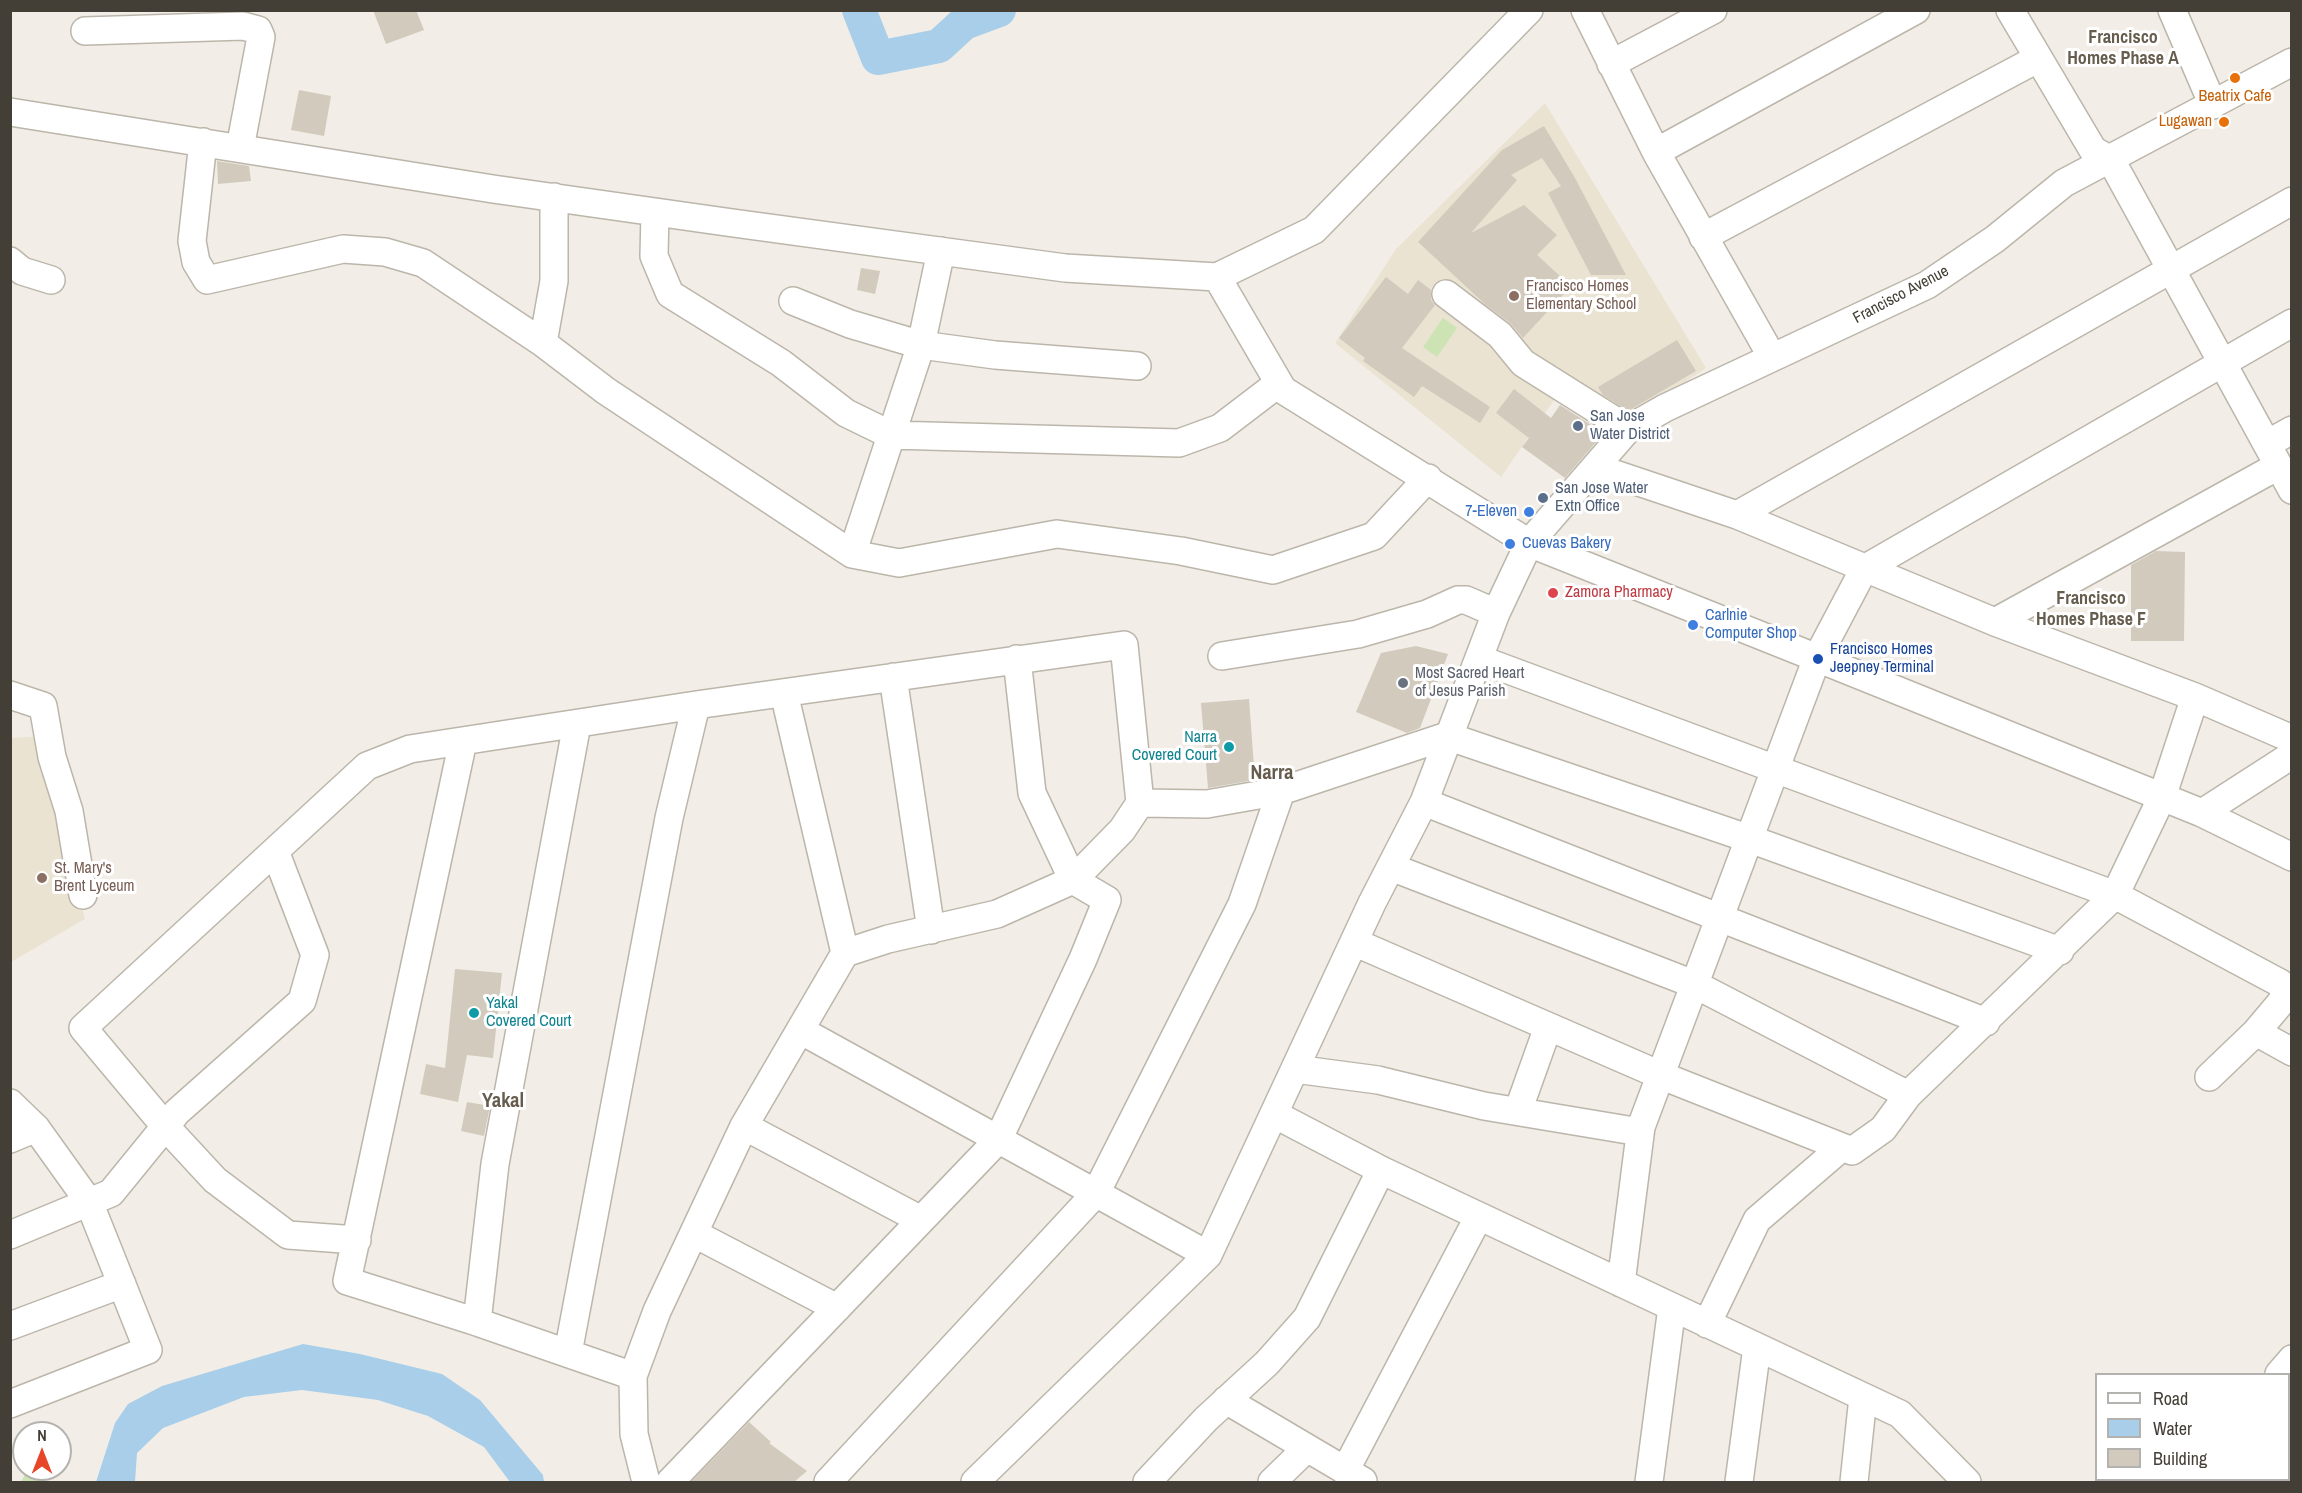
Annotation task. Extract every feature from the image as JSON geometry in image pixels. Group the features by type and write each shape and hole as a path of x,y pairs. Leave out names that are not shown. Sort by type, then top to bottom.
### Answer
{"street":[{"path":"10,112 655,212 1065,268 1217,277 1314,230 1529,10"},
{"path":"1585,10 1656,152 1772,357"},
{"path":"1611,64 1713,10"},
{"path":"1656,152 1916,10"},
{"path":"2010,10 2092,150 2111,160 2292,490"},
{"path":"2172,10 2213,105"},
{"path":"85,31 243,26 258,30 261,37 240,148"},
{"path":"1703,237 2037,59"},
{"name":"Francisco Avenue","path":"1208,1255 1354,942 1424,802 1447,736 1496,613 1529,543 1597,468 1628,429 1665,408 1927,285 1995,239 2064,183 2292,62"},
{"path":"203,142 192,241 196,262 207,280 343,249 385,252 423,262 543,343 606,391 852,554 899,563 1057,534 1181,551 1274,570 1374,536 1428,478"},
{"path":"543,343 555,281 554,197"},
{"path":"1737,515 2292,201"},
{"path":"655,212 654,256 669,294 781,363 846,413 891,435 1179,443 1220,428 1279,383"},
{"path":"852,554 921,345 941,251"},
{"path":"10,261 22,271 51,280"},
{"path":"1217,277 1283,390 1428,478 1529,543 2202,813 2292,857"},
{"path":"1446,294 1500,335 1523,363 1628,429"},
{"path":"793,302 850,324 921,345 995,355 1137,366"},
{"path":"1621,1283 1640,1132 1818,658 1864,568 2292,323"},
{"path":"1995,622 2273,455 2292,430"},
{"path":"1597,468 1737,515 1995,622 2195,696 2292,739"},
{"path":"1222,656 1358,634 1427,614 1462,599 1496,613"},
{"path":"357,1240 288,1235 215,1180 165,1126 83,1028 367,766 410,749 696,705 1124,645 1140,803 1122,830 1073,880 997,914 844,953"},
{"path":"670,1482 998,1140 1083,959 1107,900 1073,880 1032,793 1017,659"},
{"path":"1479,659 1776,767 2115,895 2284,986 2283,1000 2256,1032 2209,1077"},
{"path":"893,677 931,930"},
{"path":"646,1482 634,1434 633,1376 657,1311 744,1126 844,953 784,693"},
{"path":"10,695 43,706 52,757 69,811 83,895"},
{"path":"1354,942 1660,1075 1852,1151 1883,1129 1908,1095 2060,951 2115,895 2162,797 2195,696"},
{"path":"568,1353 669,818 696,705"},
{"path":"477,1322 495,1164 577,724"},
{"path":"1140,803 1207,804 1281,791 1447,736 1750,839 2060,951"},
{"path":"463,741 347,1281 477,1322 633,1376"},
{"path":"2202,813 2292,755"},
{"path":"828,1482 1096,1193 1242,904 1281,791"},
{"path":"1424,802 1986,1022"},
{"path":"10,1235 111,1193 177,1112 302,1001 315,955 275,851"},
{"path":"1391,867 1696,985 1908,1095"},
{"path":"1518,1111 1548,1027"},
{"path":"800,1030 1208,1255 975,1482"},
{"path":"2256,1032 2292,1052"},
{"path":"1295,1069 1378,1080 1484,1106 1640,1132"},
{"path":"10,1103 36,1128 89,1202 148,1350 10,1404"},
{"path":"1274,1114 1381,1170 1900,1414 1967,1482"},
{"path":"744,1126 921,1220"},
{"path":"10,1138 36,1128"},
{"path":"1707,1324 1757,1220 1842,1147"},
{"path":"1147,1482 1226,1400 1267,1363 1306,1318 1381,1170"},
{"path":"1226,1400 1354,1476 1479,1216"},
{"path":"695,1234 837,1308"},
{"path":"10,1326 122,1284"},
{"path":"1649,1482 1672,1307"},
{"path":"1739,1482 1757,1347"},
{"path":"2280,1373 2292,1359"},
{"path":"1854,1482 1863,1397"},
{"path":"1272,1482 1306,1448"}],"shaded area":[{"name":"Francisco Homes Elementary School","path":"1545,103 1706,368 1619,427 1561,390 1501,477 1335,343 1396,249"},
{"name":"St. Mary's Brent Lyceum","path":"43,736 63,837 85,919 11,962 10,738"}],"green space":[{"path":"1443,318 1457,328 1437,357 1423,347"},
{"path":"46,1481 48,1482 21,1482"}],"water":[{"path":"303,1344 360,1354 442,1374 480,1400 543,1475 544,1482 510,1482 484,1447 428,1416 378,1400 302,1390 244,1397 163,1428 137,1453 135,1482 96,1482 115,1423 128,1404 162,1386"}],"building":[{"path":"373,10 416,10 424,30 386,44"},
{"path":"299,90 331,96 324,136 291,130"},
{"path":"1544,126 1575,178 1626,275 1591,275 1548,193 1561,186 1542,158 1511,175 1517,180 1471,233 1524,205 1557,235 1537,255 1571,286 1523,338 1510,323 1486,305 1418,242 1502,150"},
{"path":"217,161 249,166 251,181 218,184"},
{"path":"861,268 880,271 875,294 857,290"},
{"path":"1386,277 1408,294 1418,280 1431,290 1431,300 1435,305 1402,348 1490,407 1480,423 1422,386 1414,397 1363,361 1365,358 1339,338"},
{"path":"1677,340 1696,371 1628,411 1603,395 1598,387"},
{"path":"1514,389 1551,418 1560,405 1604,433 1565,478 1522,447 1529,438 1496,413"},
{"path":"2156,551 2185,552 2184,641 2131,641 2131,565"},
{"name":"Most Sacred Heart of Jesus Parish","path":"1416,646 1448,654 1420,728 1407,733 1356,712 1381,653"},
{"name":"Narra Covered Court","path":"1249,699 1255,780 1208,788 1201,703"},
{"name":"Yakal Covered Court","path":"455,969 502,973 493,1058 467,1055 458,1102 420,1094 426,1064 445,1068"},
{"path":"467,1102 490,1106 484,1136 461,1131"},
{"path":"749,1422 771,1442 769,1443 807,1471 794,1482 691,1482"}],"waterway":[{"path":"859,10 878,58 939,46 964,23 999,10"}],"place":[{"name":"Beatrix Cafe","path":"2235,78"},
{"name":"Lugawan","path":"2224,122"},
{"name":"Francisco Homes Elementary School","path":"1514,296"},
{"name":"San Jose Water District","path":"1578,426"},
{"name":"San Jose Water Extn Office","path":"1543,498"},
{"name":"7-Eleven","path":"1529,512"},
{"name":"Cuevas Bakery","path":"1510,544"},
{"name":"Zamora Pharmacy","path":"1553,593"},
{"name":"Carlnie Computer Shop","path":"1693,625"},
{"name":"Francisco Homes Jeepney Terminal","path":"1818,659"},
{"name":"Most Sacred Heart of Jesus Parish","path":"1403,683"},
{"name":"Narra Covered Court","path":"1229,747"},
{"name":"St. Mary's Brent Lyceum","path":"42,878"},
{"name":"Yakal Covered Court","path":"474,1013"}],"district":[{"name":"Francisco Homes Phase A","path":"2123,48"},
{"name":"Francisco Homes Phase F","path":"2091,609"},
{"name":"Narra","path":"1272,774"},
{"name":"Yakal","path":"503,1102"}]}
